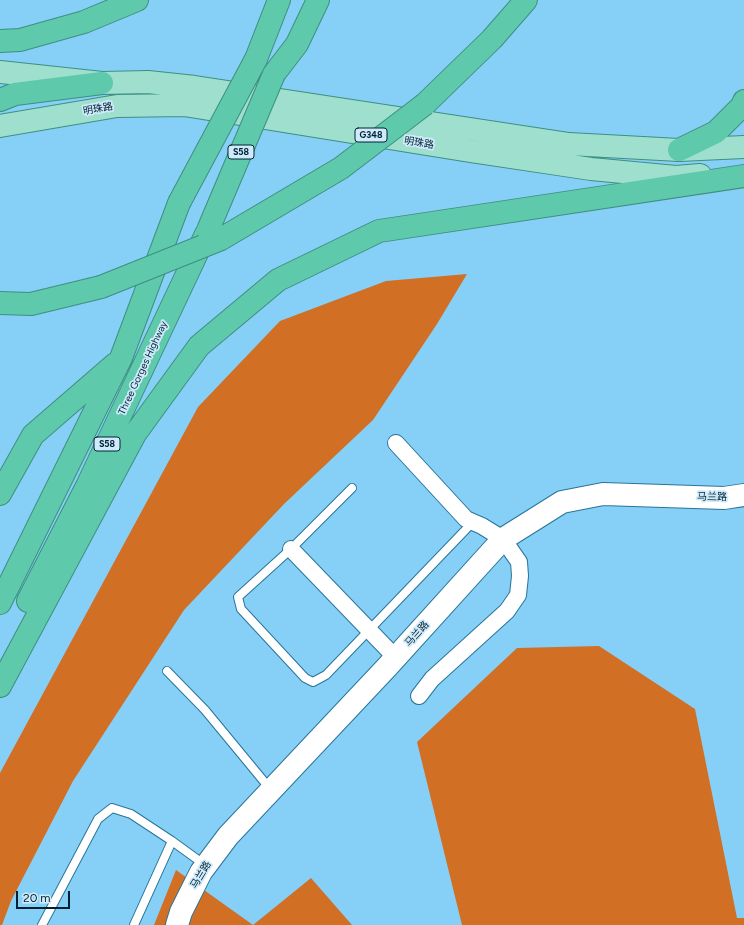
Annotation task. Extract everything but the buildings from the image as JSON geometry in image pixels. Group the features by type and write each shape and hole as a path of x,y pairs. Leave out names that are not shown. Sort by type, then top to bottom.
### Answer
{"highway":[{"path":"0,41 20,40 84,22 137,0"},
{"name":"S58","path":"0,603 122,358 179,203 256,59 279,0"},
{"name":"S58","path":"274,74 302,0"},
{"path":"274,74 297,44 318,0"},
{"path":"0,303 31,304 101,287 221,239 342,168 425,104 492,39 526,0"},
{"name":"Three Gorges Highway","path":"0,655 87,486 208,230 274,74"},
{"path":"0,100 15,94 102,83"},
{"path":"679,150 716,132 742,106 744,101"},
{"path":"0,686 135,434 199,346 278,280 379,231 744,176"},
{"path":"0,494 33,435 122,358"}],"main road":[{"name":"G348","path":"0,72 102,83 148,82 195,87 569,144 679,150 744,147"},
{"name":"明珠路","path":"0,126 117,106 184,104 463,150 591,169 676,177 744,173"}],"street":[{"path":"396,443 466,519 503,539 518,562 520,576 518,595 508,611 432,679 419,696"},
{"name":"马兰路","path":"177,925 181,912 201,872 228,836 396,658 503,539 562,502 603,494 724,498 744,495"},
{"path":"291,549 396,658"}],"lane":[{"path":"352,488 291,549 238,597 241,609 305,678 313,682 326,674 473,522"},
{"path":"167,670 204,710 272,790"},
{"path":"42,925 98,819 112,808 131,814 206,865"},
{"path":"134,925 172,841"}],"shaded area":[{"path":"467,274 437,324 373,420 284,504 184,610 73,781 11,901 2,925 0,925 0,773 198,407 280,321 386,281"},
{"path":"599,646 695,709 737,918 744,918 744,925 462,925 417,742 517,648"},
{"path":"176,870 253,925 154,925"},
{"path":"311,878 352,925 253,925"}]}
